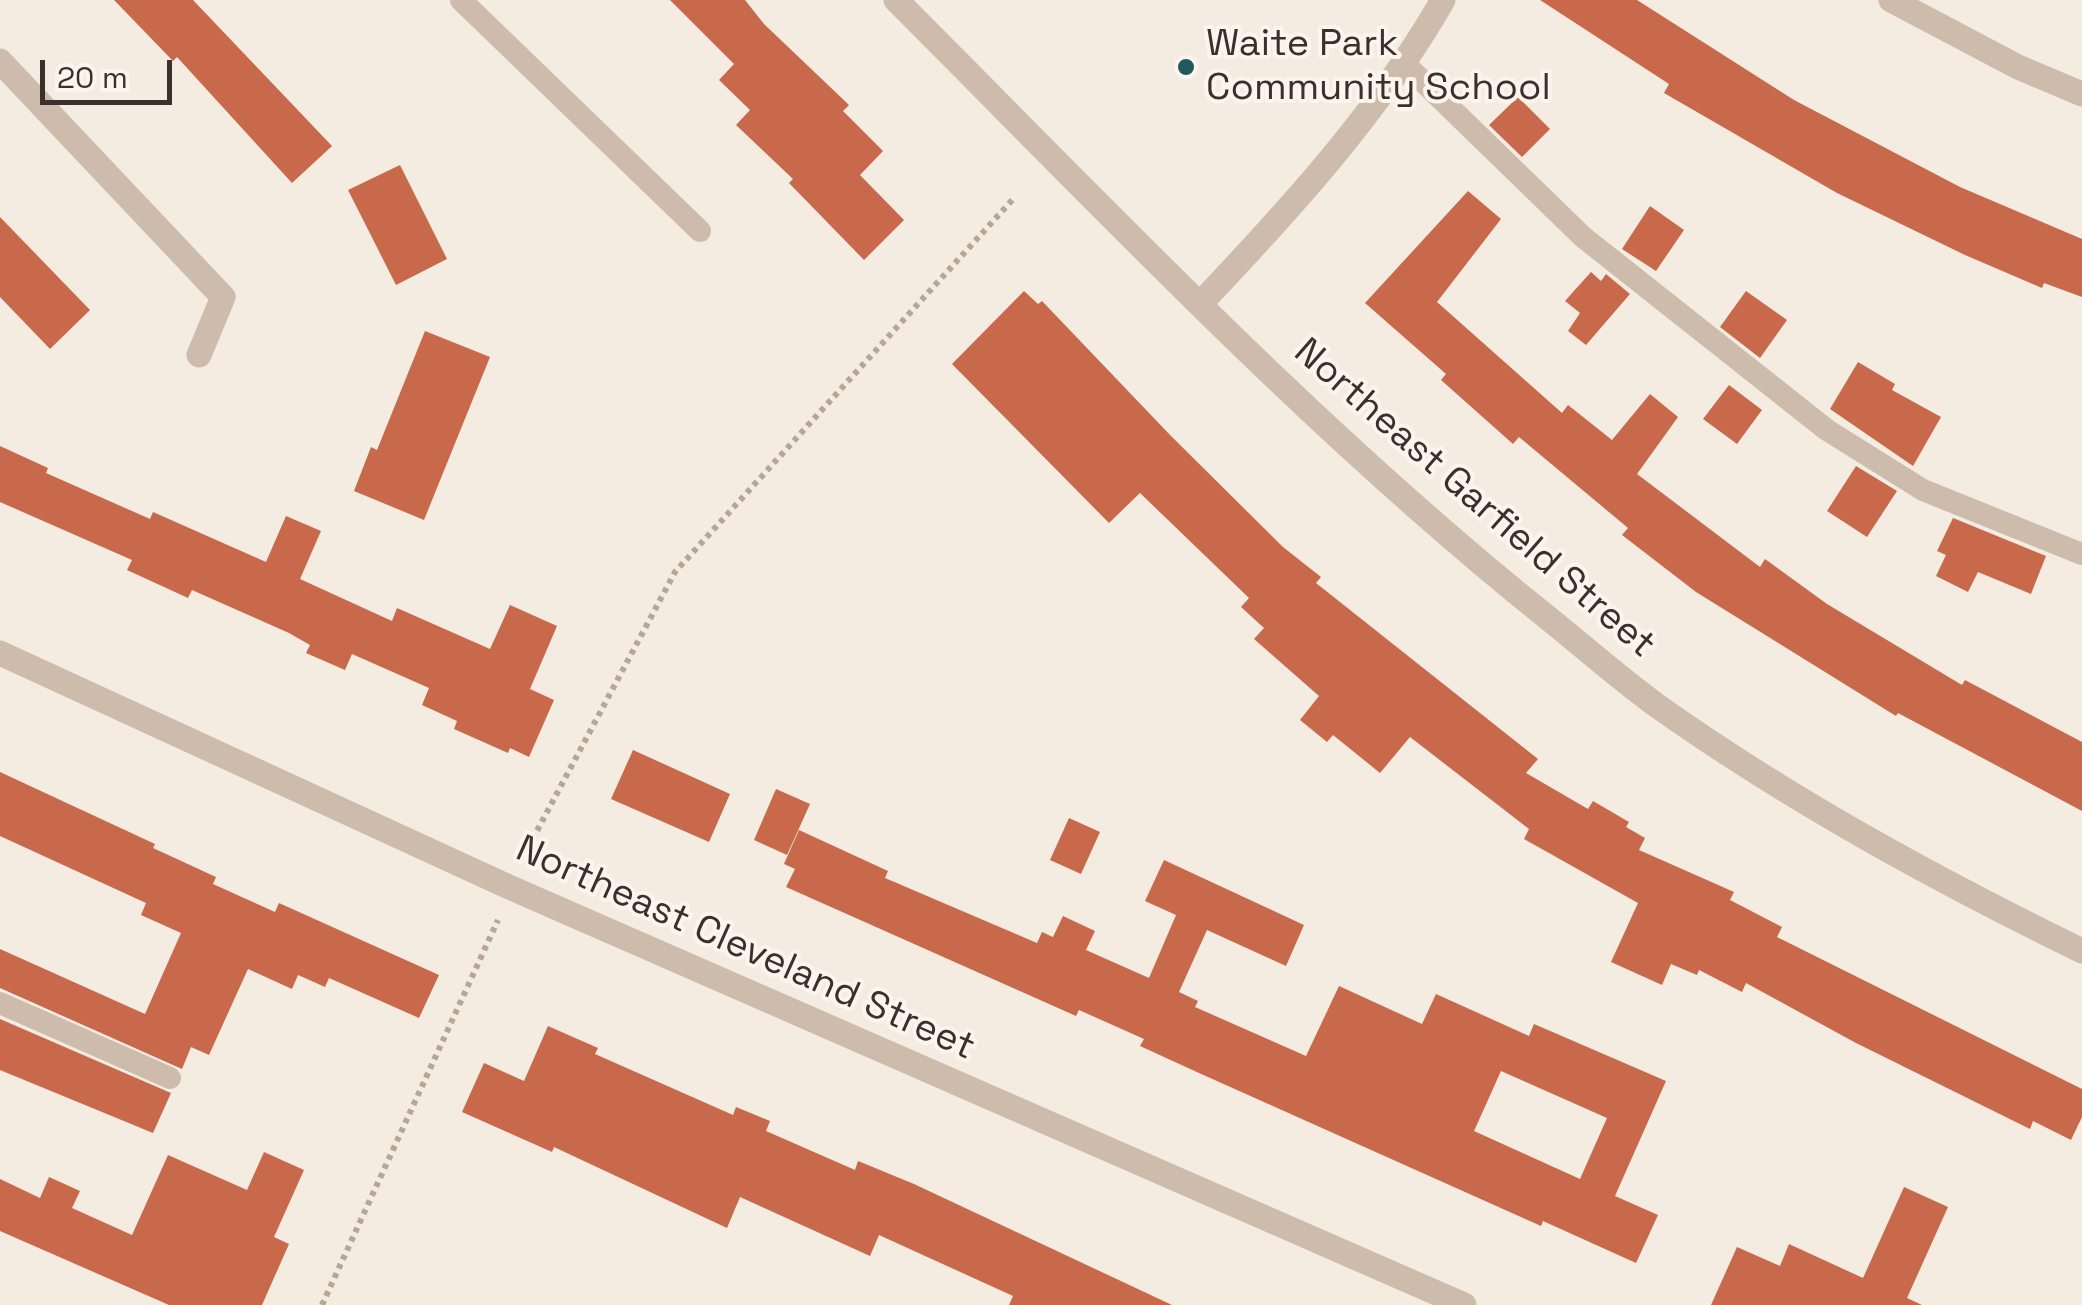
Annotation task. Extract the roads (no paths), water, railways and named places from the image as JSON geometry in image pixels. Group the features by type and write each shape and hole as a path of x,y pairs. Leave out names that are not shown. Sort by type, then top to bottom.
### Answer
{"street":[{"name":"Northeast Garfield Street","path":"896,0 1337,439 1492,574 1656,705 1956,889 2082,951"},
{"path":"1200,304 1298,199 1406,65 1443,0"},
{"path":"1892,0 2082,94"},
{"path":"0,61 223,297 199,355"},
{"name":"Northeast Cleveland Street","path":"0,652 509,887 1464,1305"}],"lane":[{"path":"461,0 700,231"},
{"path":"1406,65 1583,236 1827,430 1923,490 2082,554"},
{"path":"0,1003 170,1078"}],"place":[{"name":"Waite Park Community School","path":"1186,67"}]}
